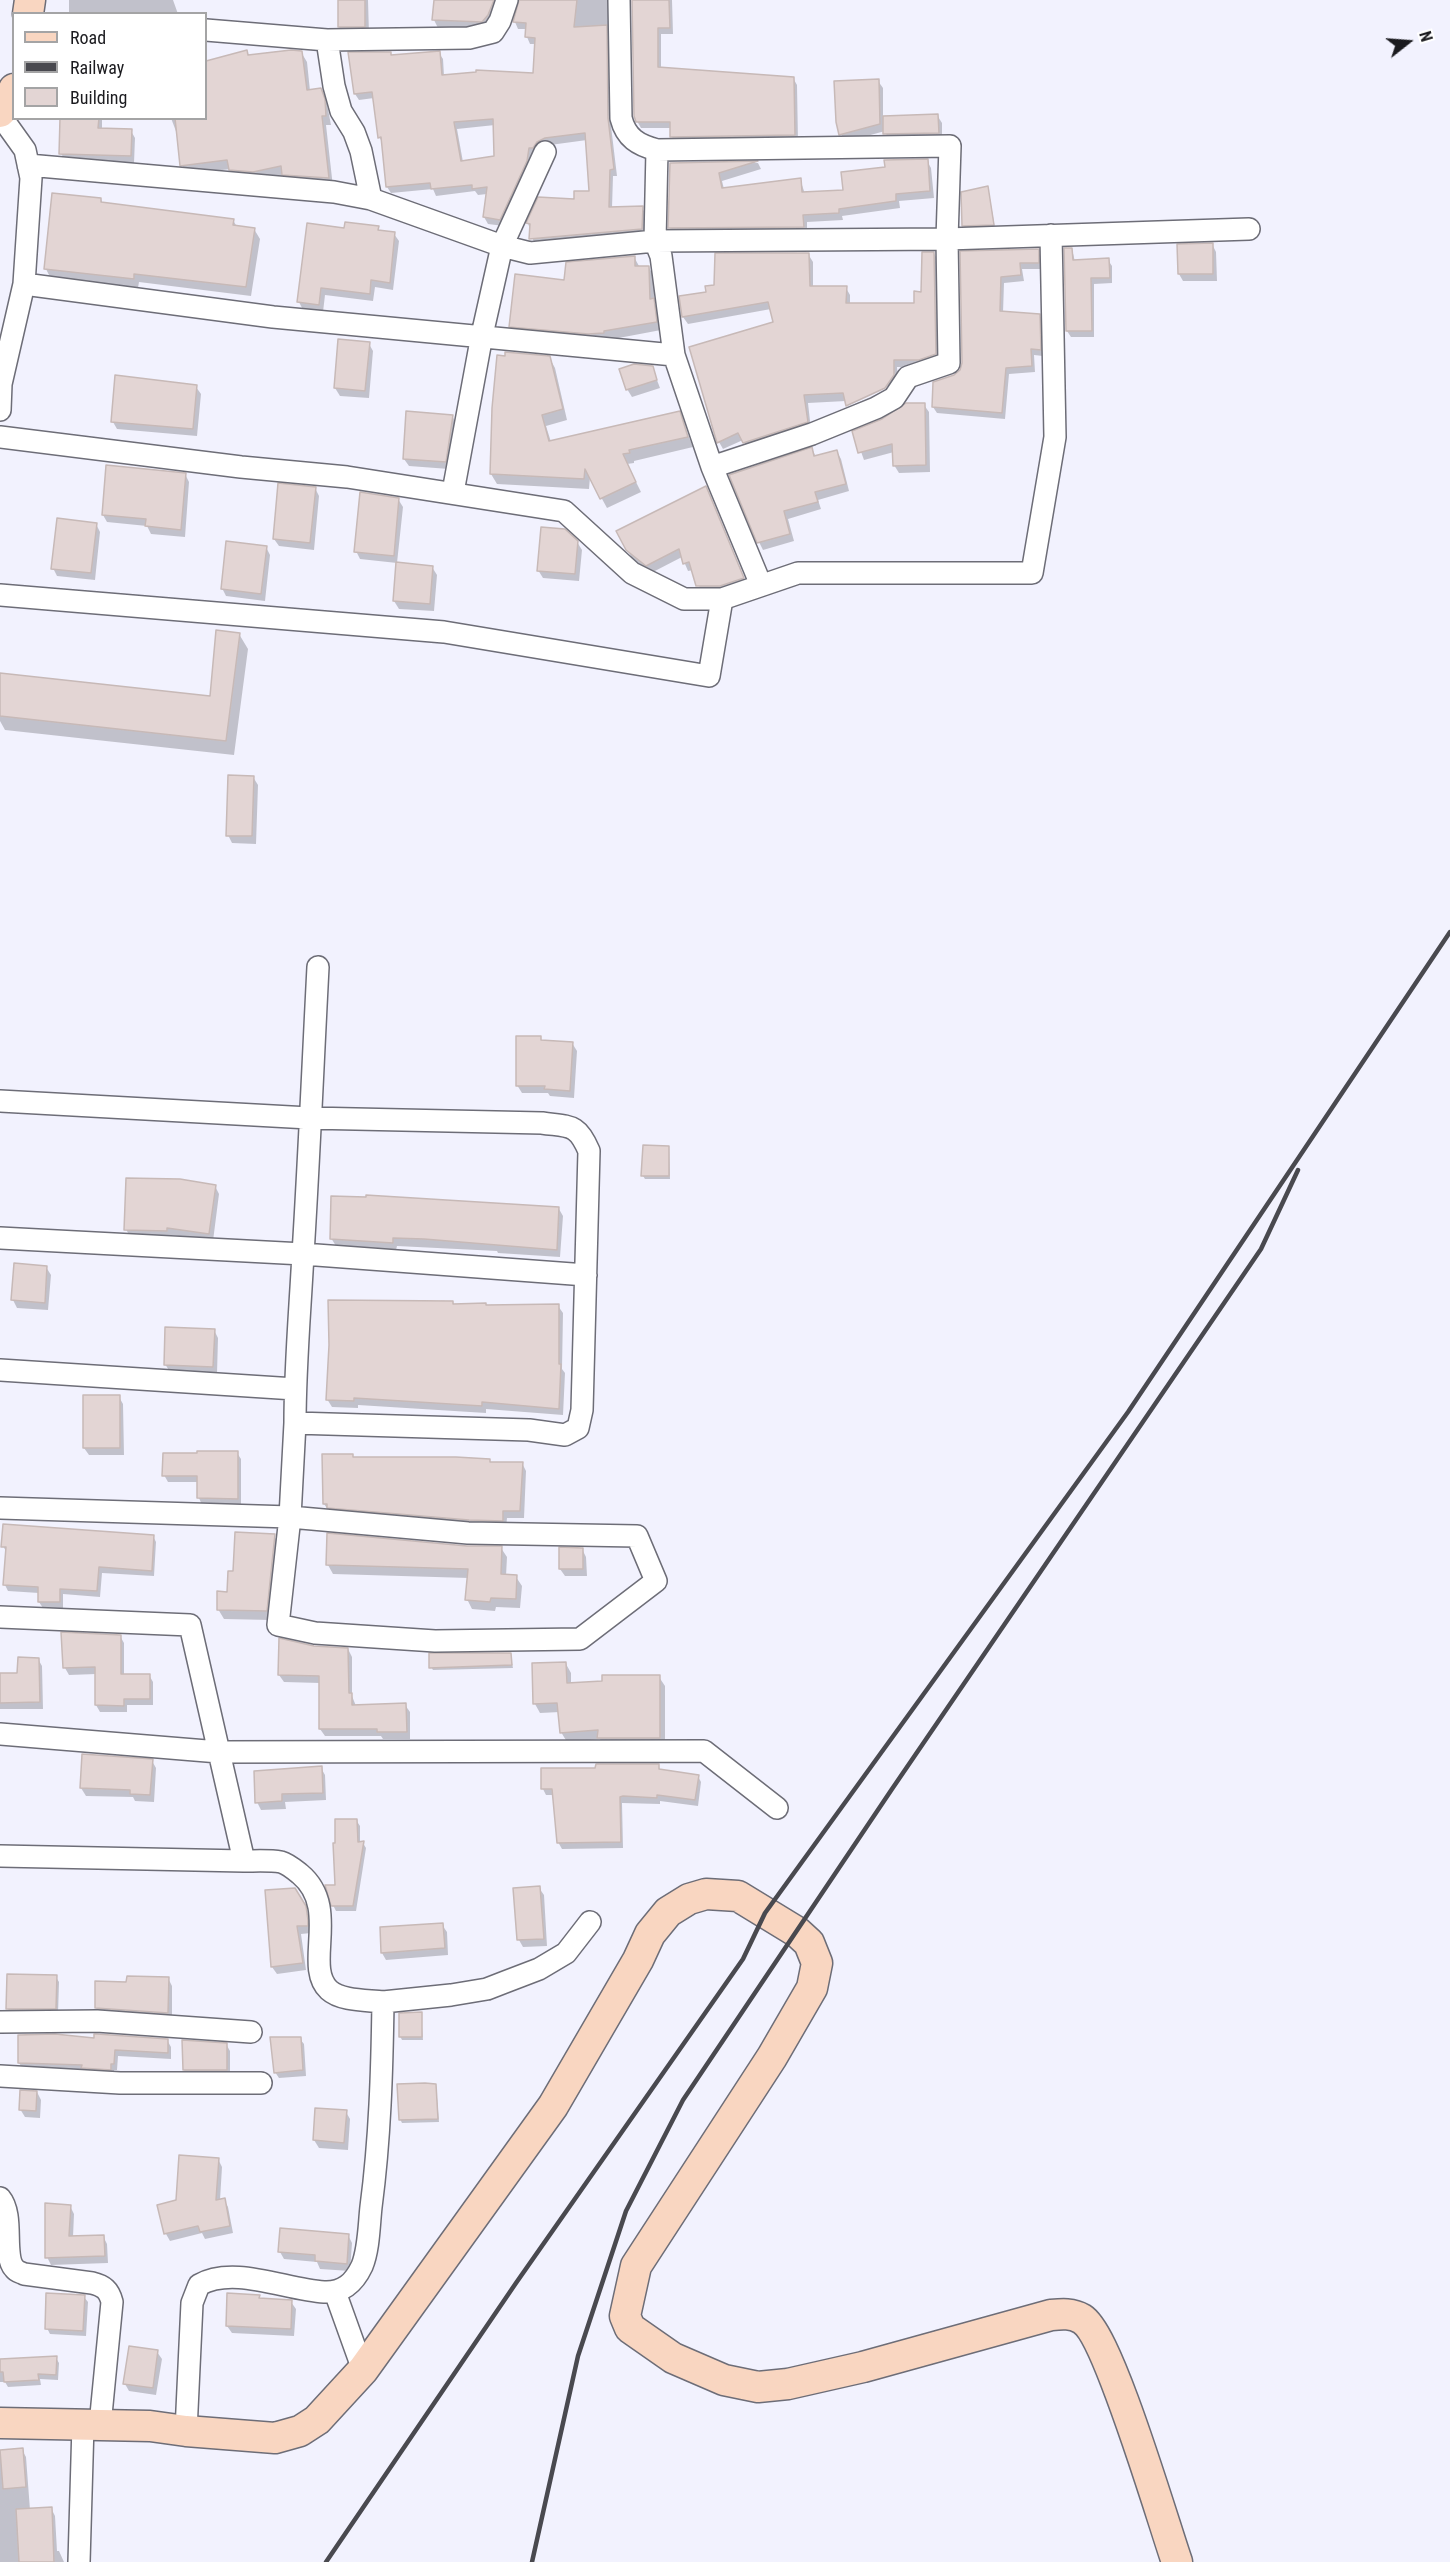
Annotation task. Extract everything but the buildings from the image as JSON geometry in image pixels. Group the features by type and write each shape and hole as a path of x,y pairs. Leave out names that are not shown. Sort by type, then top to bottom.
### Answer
{"street":[{"path":"207,30 327,40 469,38 493,32 500,21 507,0"},
{"path":"619,0 621,118 625,132 641,146 657,150 950,146 947,239 949,363 908,377 894,398 876,408 812,434 712,467"},
{"path":"327,40 334,87 341,111 361,151 371,199"},
{"path":"0,410 2,384 24,284 31,178 25,150 0,113 9,103 12,95"},
{"path":"657,150 655,241 661,256 674,355 712,467 761,585"},
{"path":"453,492 482,335 502,246 545,152"},
{"path":"28,165 333,192 371,199 502,246 530,253 655,241 947,239 1250,229"},
{"path":"0,437 241,467 347,477 564,511 632,573 684,599 722,599 798,573 1032,573 1055,437 1051,235"},
{"path":"24,284 273,317 482,335 547,345 674,355"},
{"path":"0,595 444,632 709,676 722,599"},
{"path":"0,1508 290,1517 468,1533 637,1536 656,1581 580,1639 435,1641 315,1633 278,1625 290,1517 318,967"},
{"path":"0,1101 309,1118 542,1123 571,1127 582,1134 589,1151 582,1410 578,1428 565,1435 529,1430 295,1423"},
{"path":"0,1238 303,1254 586,1275"},
{"path":"0,1370 295,1389"},
{"path":"0,1617 190,1625 244,1861"},
{"path":"0,1734 219,1752 704,1750 777,1808"},
{"path":"0,1856 282,1862 309,1881 315,1889 322,1916 321,1975 328,1989 342,1996 382,2002 487,1989 539,1969 566,1953 590,1922"},
{"path":"0,2423 150,2426 275,2438 300,2431 317,2420 363,2370 553,2106 656,1926 668,1912 689,1899 706,1894 738,1896 797,1932 809,1942 817,1963 813,1988 772,2057 636,2266 625,2316 630,2328 683,2362 724,2380 759,2386 788,2384 863,2367 1051,2315 1066,2313 1082,2319 1095,2333 1117,2384 1177,2562"},
{"path":"186,2431 192,2303 199,2285 211,2278 262,2280 323,2292 335,2292 347,2288 362,2265 377,2157 381,2098 382,2002"},
{"path":"0,2022 97,2021 251,2031"},
{"path":"0,2076 120,2083 261,2083"},
{"path":"0,2198 7,2213 11,2261 14,2269 24,2274 101,2285 110,2295 112,2302 92,2425 78,2562"},
{"path":"335,2292 363,2370"}],"railway":[{"path":"326,2562 516,2283 743,1959 765,1913 1128,1412 1450,932"},
{"path":"532,2562 578,2356 626,2211 683,2100 892,1789 1261,1249 1298,1170"}]}
